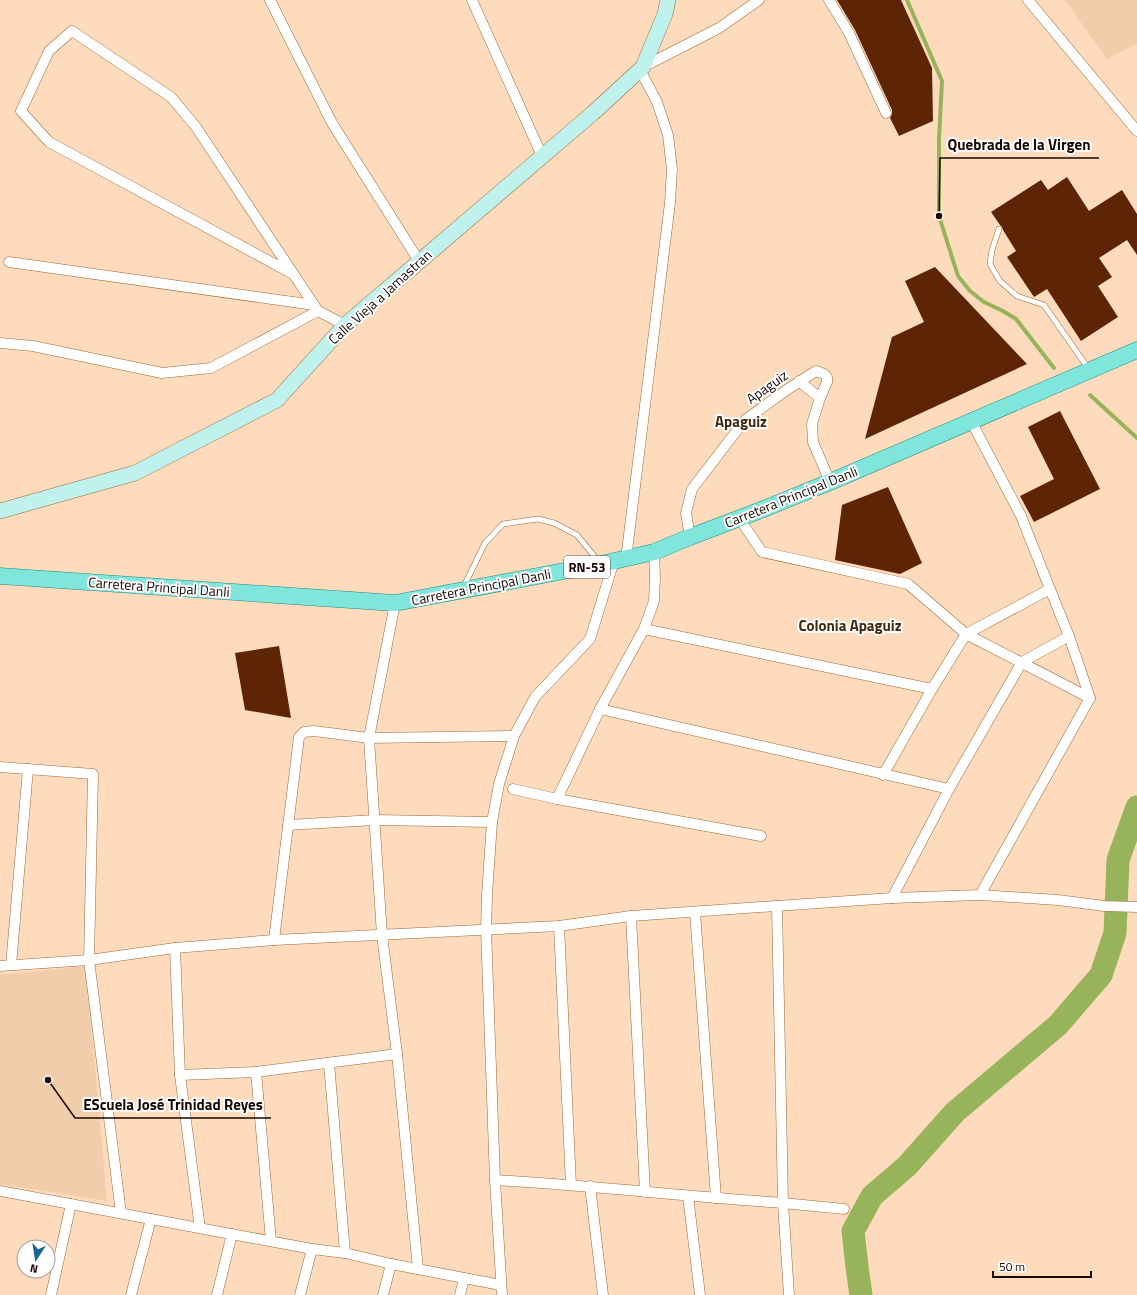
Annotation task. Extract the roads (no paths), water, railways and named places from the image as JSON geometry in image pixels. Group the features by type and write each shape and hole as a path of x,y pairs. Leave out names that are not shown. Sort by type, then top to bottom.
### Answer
{"main road":[{"name":"Carretera Principal Danli","path":"0,576 395,603 614,562 654,552 830,482 1137,350"}],"street":[{"path":"270,0 332,123 419,261"},
{"path":"472,0 542,156"},
{"name":"Calle Vieja a Jamastran","path":"0,511 135,473 277,400 345,325 594,113 641,68 665,14 668,0"},
{"path":"0,1191 271,1242 344,1253 464,1278 501,1290 495,1180 486,929 492,822 499,784 514,736 535,697 590,639 614,562 670,203 672,169 668,135 662,115 641,68 719,28 759,0"},
{"path":"829,0 849,33 886,113"},
{"path":"1028,0 1137,131"},
{"path":"293,274 49,142 21,111 49,51 72,31 171,97 196,127 316,308"},
{"path":"8,262 316,308 345,325"},
{"path":"0,343 33,346 162,373 211,368 316,308"},
{"name":"Apaguiz","path":"690,537 686,512 692,489 745,420 799,381 816,371 827,377 812,424 813,442 830,482"},
{"path":"799,381 820,398"},
{"path":"971,422 1021,516 1069,636 1090,698 980,895"},
{"path":"739,518 762,552 908,584 966,634 1090,698"},
{"path":"557,798 600,710 644,629 654,601 654,552"},
{"path":"883,775 966,634 1050,589"},
{"path":"395,603 369,738 382,935 397,1054 418,1269"},
{"path":"644,629 932,690"},
{"path":"892,898 949,789 1022,662 1069,636"},
{"path":"600,710 949,789"},
{"path":"274,940 299,737 304,732 314,731 369,738 514,736"},
{"path":"0,767 93,774 89,960 121,1213"},
{"path":"11,965 28,769"},
{"path":"512,789 761,836"},
{"path":"288,825 375,820 492,822"},
{"path":"0,966 89,960 176,948 274,940 559,926 631,916 892,898 980,895 1058,900 1104,906 1135,907"},
{"path":"777,906 782,1203 789,1295"},
{"path":"695,912 716,1198"},
{"path":"631,916 645,1192"},
{"path":"559,926 571,1185"},
{"path":"176,948 180,1075 200,1228"},
{"path":"180,1075 256,1072 397,1054"},
{"path":"329,1063 344,1253"},
{"path":"256,1072 271,1242"},
{"path":"495,1180 590,1186 844,1209"},
{"path":"590,1186 603,1295"},
{"path":"688,1196 700,1295"},
{"path":"51,1295 72,1204"},
{"path":"131,1295 151,1219"},
{"path":"217,1295 232,1234"},
{"path":"300,1295 312,1249"},
{"path":"383,1295 391,1264"},
{"path":"460,1295 464,1278"}],"lane":[{"path":"999,229 992,250 990,264 1000,281 1016,296 1044,305 1090,370"},
{"path":"462,591 485,543 503,524 538,520 554,523 576,535 614,562"}],"waterway":[{"path":"907,0 942,81 939,139 939,216 958,276 970,291 984,302 1016,319 1054,368"},
{"path":"1090,395 1137,438"},
{"path":"861,1295 853,1231 872,1196 907,1166 955,1112 1058,1025 1101,975 1115,933 1118,860 1137,807"}],"place":[{"name":"Quebrada de la Virgen","path":"939,216"},
{"name":"EScuela José Trinidad Reyes","path":"48,1080"}],"district":[{"name":"Apaguiz","path":"741,422"},
{"name":"Colonia Apaguiz","path":"850,626"}]}
